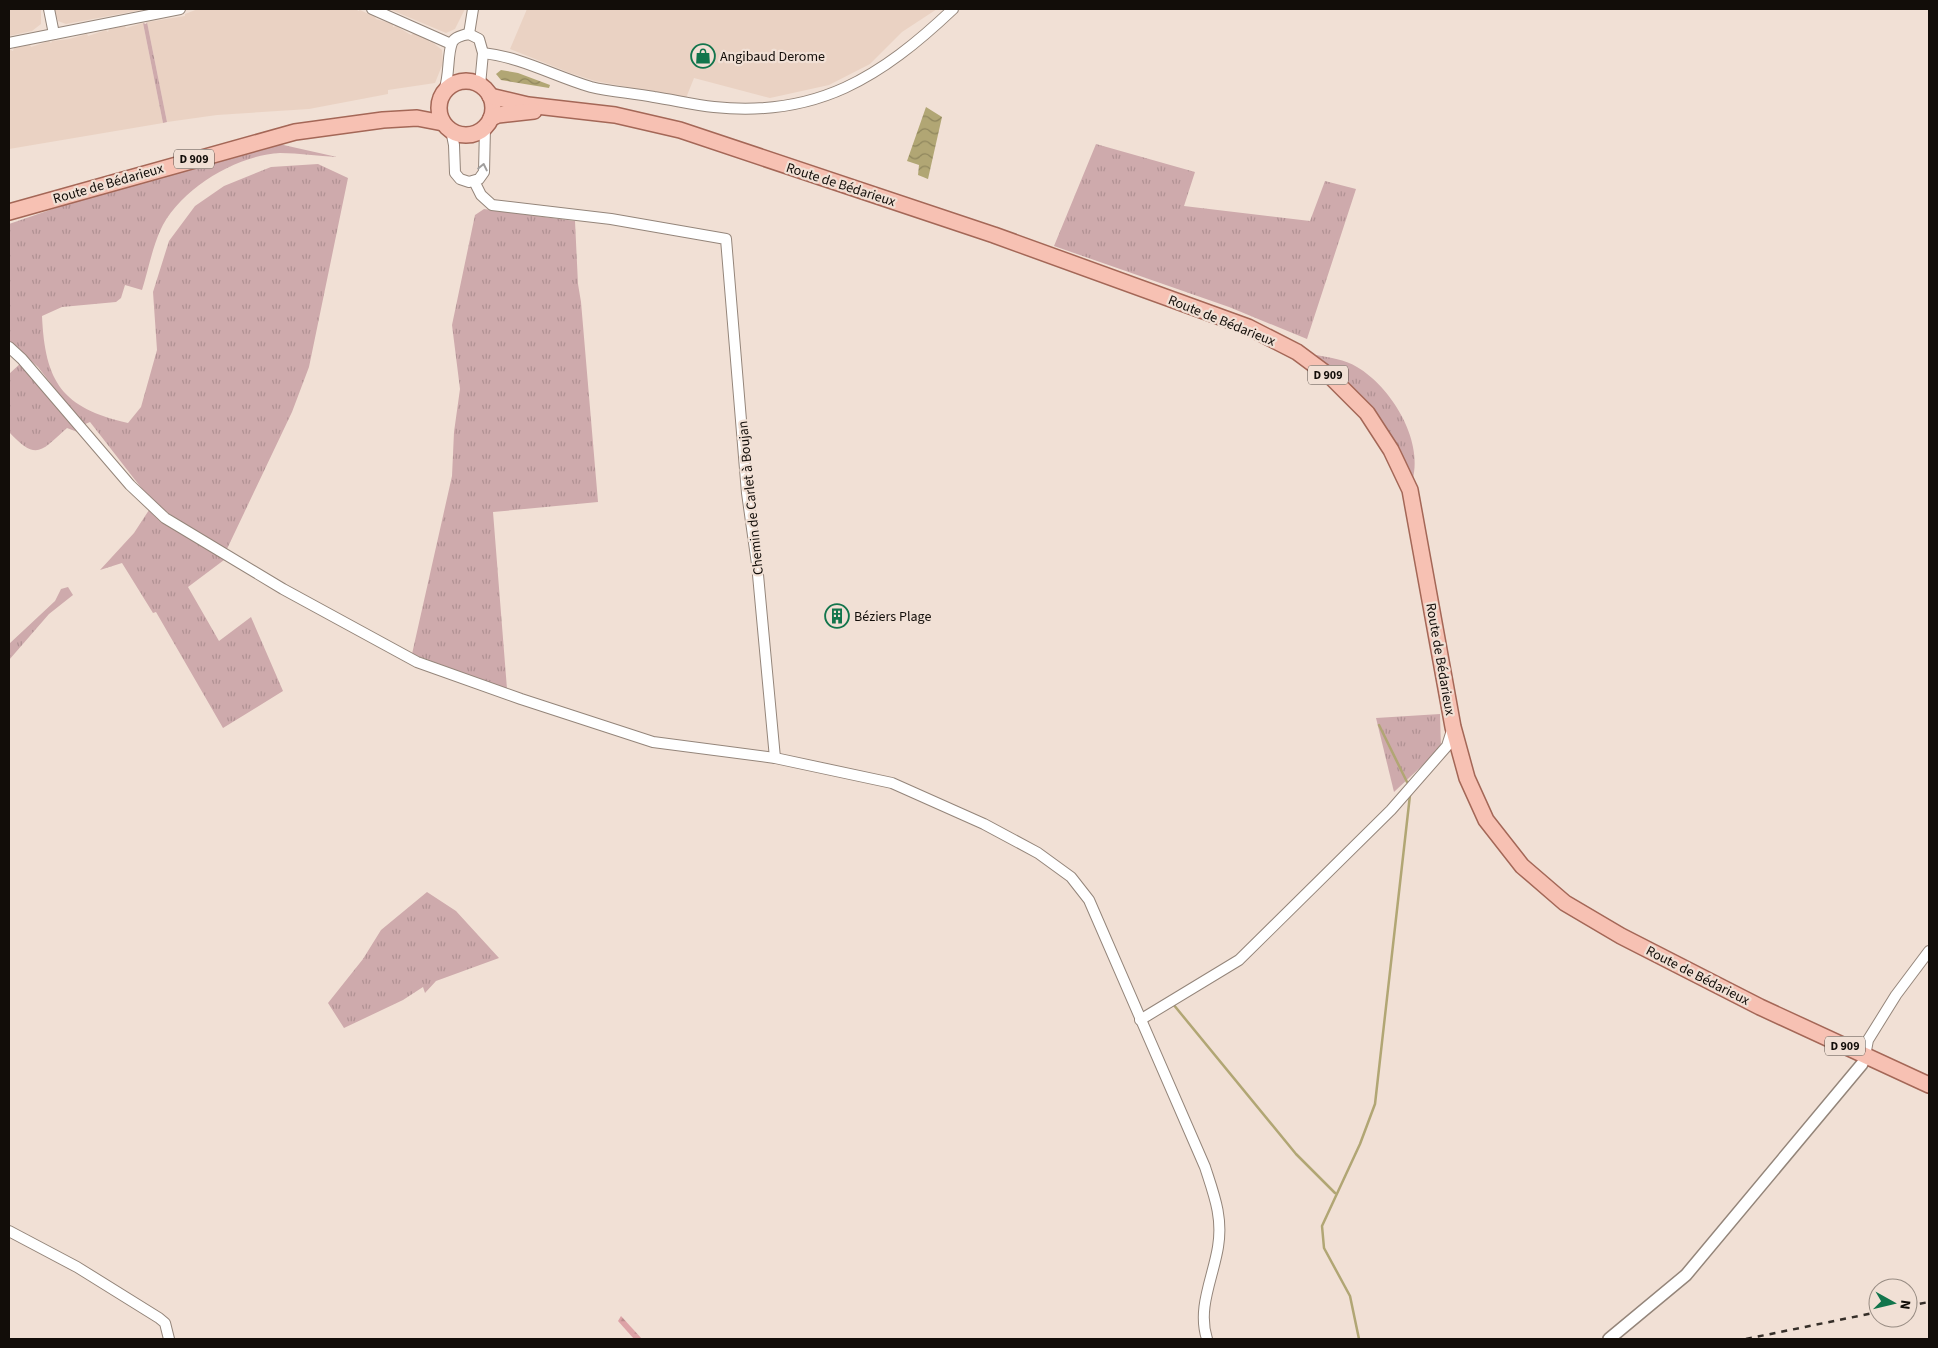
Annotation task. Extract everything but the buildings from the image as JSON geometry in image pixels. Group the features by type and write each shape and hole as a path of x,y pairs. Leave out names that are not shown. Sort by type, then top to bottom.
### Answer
{"main road":[{"path":"465,80 485,90 493,111 488,123 479,132 465,135 447,127 440,116 442,96 457,82 465,80"},
{"name":"Route de Bédarieux","path":"485,90 528,106 615,116 680,130 994,236 1248,327 1297,352 1332,378 1367,413 1391,450 1410,490 1453,727 1467,778 1486,820 1522,866 1565,903 1621,936 1929,1094"},
{"name":"Route de Bédarieux","path":"383,120 428,108 442,96"},
{"name":"Route de Bédarieux","path":"488,123 498,115 558,109"},
{"name":"Route de Bédarieux","path":"9,212 295,132 383,120 417,118 447,127"},
{"name":"Route de Bédarieux","path":"1862,1058 1929,1085"}],"street":[{"path":"49,9 54,34"},
{"path":"9,43 180,9"},
{"path":"372,9 452,44"},
{"path":"468,34 473,9"},
{"path":"483,53 515,58 592,87 715,107 769,108 809,101 840,91 864,78 920,41 953,9"},
{"path":"442,96 448,81 452,44 457,37 468,34 479,39 483,53 485,90"},
{"path":"447,127 454,145 455,173 464,181 474,181 481,176 485,167 488,123"},
{"name":"Chemin de Carlet à Boujan","path":"474,181 481,195 492,205 611,219 726,239 747,492 757,564 775,758"},
{"path":"9,347 22,359 130,485 165,518 283,589 417,662 521,699 653,742 775,758 892,783 984,824 1038,853 1071,877 1089,900 1205,1167 1219,1208 1218,1247 1206,1297 1204,1318 1207,1339"},
{"path":"1140,1020 1240,960 1391,810 1447,746 1453,727"},
{"path":"1608,1339 1686,1275 1862,1058 1868,1040 1896,995 1929,951"},
{"path":"9,1231 77,1267 159,1318 165,1323 169,1339"}],"shaded area":[{"path":"9,9 41,9 41,24 32,31 9,36"},
{"path":"54,9 147,9 66,24 58,21"},
{"path":"198,9 357,9 376,19 393,24 393,27 396,26 411,35 414,33 429,40 429,42 431,41 442,50 443,63 435,83 388,90 388,94 309,109 217,115 167,122 147,22 185,16 185,14"},
{"path":"389,9 465,9 455,29 446,33"},
{"name":"Angibaud Derome","path":"527,9 937,9 902,32 870,64 829,85 770,98 694,78 686,98 595,81 510,49"},
{"path":"143,23 163,123 9,149 9,49 13,51 14,48 30,45 31,47 49,41 51,43 52,41 87,34 88,36 106,30 108,32 109,29 125,26 126,28"}],"green space":[{"path":"147,22 167,122 163,123 143,23 146,24"},
{"path":"279,144 337,157 294,153 263,155 245,160 210,177 180,202 169,216 157,238 142,290 125,285 121,298 116,302 62,307 42,316 47,358 53,375 61,389 87,409 105,417 128,423 141,407 157,350 153,292 169,241 195,206 224,186 271,167 318,164 348,178 309,367 292,412 226,551 153,503 90,422 83,425 38,367 9,341 9,224 88,197"},
{"path":"1096,144 1195,172 1184,206 1310,221 1325,181 1356,189 1307,339 1229,307 1054,246"},
{"path":"484,209 575,221 578,284 598,502 493,512 507,689 412,654 452,476 454,432 460,389 452,325 475,215"},
{"path":"1316,355 1342,360 1357,367 1370,376 1392,401 1409,431 1415,464 1413,479 1393,441 1372,411"},
{"path":"22,362 80,433 67,428 45,447 33,450 18,441 9,432 9,374"},
{"path":"149,510 224,560 188,587 219,641 251,617 283,691 223,728 156,612 153,613 122,563 100,570 134,533"},
{"path":"68,587 73,595 49,614 9,660 9,644 55,601 61,589"},
{"path":"1440,714 1441,748 1394,792 1376,718"},
{"path":"427,892 456,911 499,958 436,981 425,993 423,987 403,1000 344,1028 328,1003 363,959 381,930"},
{"path":"621,1316 642,1339 634,1339 618,1321"}],"water":[{"path":"501,70 518,73 550,85 549,88 501,80 496,74"},
{"path":"926,107 942,117 928,179 918,175 919,165 907,161"}],"waterway":[{"path":"1379,725 1407,782"},
{"path":"1359,1339 1350,1296 1324,1248 1322,1226 1360,1144 1375,1104 1410,795"},
{"path":"1173,1004 1296,1154 1335,1193"}],"railway":[{"path":"1918,1304 1929,1302"},
{"path":"1746,1339 1868,1314"}],"place":[{"name":"Angibaud Derome","path":"703,56"},
{"name":"Béziers Plage","path":"837,616"}]}
